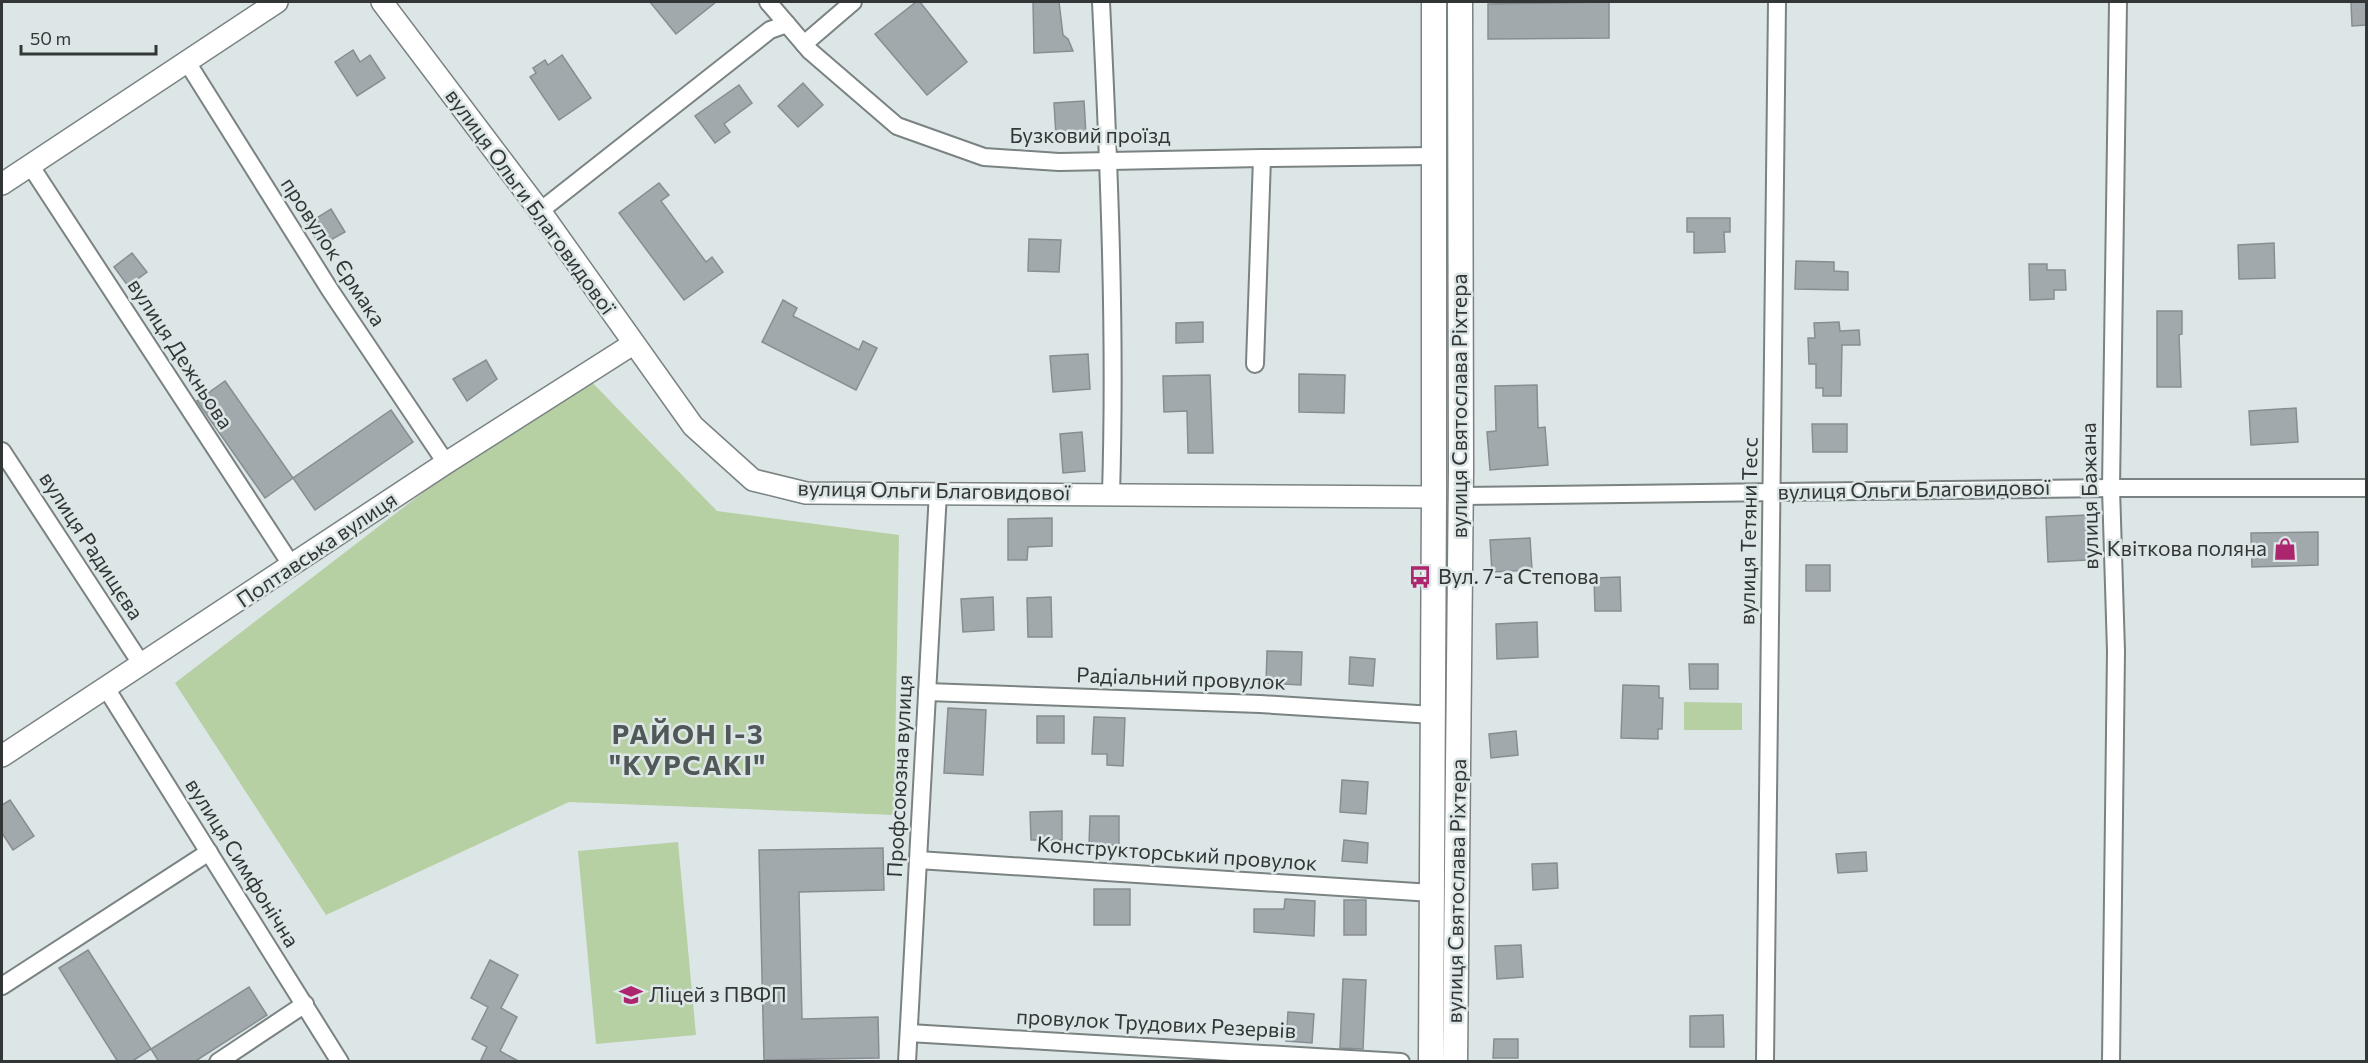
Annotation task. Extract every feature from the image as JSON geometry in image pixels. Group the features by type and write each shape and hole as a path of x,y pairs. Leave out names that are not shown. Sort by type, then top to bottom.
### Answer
{"main road":[{"name":"вулиця Святослава Ріхтера","path":"1431,1062 1434,2"},
{"name":"вулиця Святослава Ріхтера","path":"1455,1062 1461,496 1460,2"}],"street":[{"path":"2,184 277,2"},
{"name":"вулиця Ольги Благовидової","path":"382,2 540,210 693,426 753,480 806,493 938,492 1434,497"},
{"name":"Бузковий проїзд","path":"768,2 804,44 897,126 984,158 1059,162 1434,156"},
{"path":"804,44 853,2"},
{"path":"1101,2 1109,160 1114,369 1111,494"},
{"name":"вулиця Тетяни Тесс","path":"1765,1062 1777,2"},
{"name":"вулиця Бажана","path":"2111,1062 2115,651 2111,488 2118,2"},
{"path":"540,210 770,30 787,24"},
{"name":"провулок Єрмака","path":"187,62 330,290 446,463"},
{"path":"1255,364 1262,158"},
{"name":"вулиця Дежньова","path":"30,165 292,566"},
{"name":"Полтавська вулиця","path":"2,756 446,463 633,344"},
{"name":"вулиця Радищєва","path":"2,451 142,665"},
{"name":"вулиця Ольги Благовидової","path":"1461,496 2111,488 2367,488"},
{"name":"Профсоюзна вулиця","path":"907,1062 938,492"},
{"name":"вулиця Симфонічна","path":"106,688 340,1062"},
{"name":"Радіальний провулок","path":"927,692 1260,704 1433,715"},
{"path":"2,986 209,852"},
{"name":"Конструкторський провулок","path":"918,860 1432,893"},
{"path":"218,1062 305,1005"},
{"name":"провулок Трудових Резервів","path":"909,1033 1401,1062"}],"green space":[{"path":"581,371 717,511 899,535 894,815 569,802 326,915 175,683"},
{"path":"1684,702 1742,703 1742,730 1684,730"},
{"path":"678,842 696,1035 596,1044 578,851"}],"building":[{"path":"650,2 716,2 676,34"},
{"path":"916,2 920,2 967,62 927,95 875,34"},
{"path":"1033,2 1059,2 1063,35 1068,39 1073,51 1034,53"},
{"path":"1609,2 1609,38 1488,39 1488,4"},
{"path":"2351,2 2367,2 2367,25 2352,26"},
{"path":"353,50 360,62 370,55 385,78 357,96 335,62"},
{"path":"562,55 591,98 559,120 530,77 536,73 533,68 545,60 548,65"},
{"path":"803,83 823,105 798,127 778,106"},
{"path":"739,85 752,103 724,124 730,132 715,143 695,116"},
{"path":"1084,101 1086,135 1056,136 1054,103"},
{"path":"659,183 669,195 661,201 706,262 712,257 723,272 684,300 619,213"},
{"path":"331,209 345,232 320,246 307,224"},
{"path":"1687,218 1730,218 1730,232 1724,232 1725,252 1694,253 1694,232 1687,232"},
{"path":"1029,239 1061,240 1059,272 1028,271"},
{"path":"2274,243 2275,278 2239,279 2238,245"},
{"path":"132,253 147,272 128,286 114,267"},
{"path":"1796,261 1834,262 1834,271 1848,272 1848,290 1795,289"},
{"path":"2029,264 2047,264 2047,270 2065,270 2066,290 2054,290 2054,299 2030,300"},
{"path":"783,300 797,308 793,316 859,350 863,341 877,348 856,390 762,342"},
{"path":"2157,311 2182,311 2182,334 2179,335 2181,387 2157,387"},
{"path":"1203,322 1203,342 1176,343 1176,323"},
{"path":"1839,322 1840,331 1859,330 1860,345 1842,345 1841,396 1823,396 1823,388 1816,388 1816,364 1809,364 1808,338 1815,338 1814,323"},
{"path":"1088,354 1090,389 1053,392 1050,356"},
{"path":"486,360 497,379 467,401 453,379"},
{"path":"1299,374 1345,375 1344,413 1299,412"},
{"path":"1210,375 1213,453 1188,453 1187,411 1164,412 1163,376"},
{"path":"225,381 293,478 265,498 197,401"},
{"path":"1537,385 1538,428 1545,427 1548,465 1490,470 1487,432 1496,431 1495,386"},
{"path":"2296,408 2298,442 2251,445 2249,411"},
{"path":"391,410 413,442 315,510 293,478"},
{"path":"1812,424 1847,424 1847,452 1813,452"},
{"path":"1082,432 1085,471 1063,473 1060,434"},
{"path":"2087,515 2088,560 2048,562 2046,517"},
{"path":"1052,518 1052,546 1028,547 1027,560 1008,560 1008,519"},
{"name":"Квіткова поляна","path":"2318,532 2318,565 2252,567 2251,533"},
{"path":"1530,538 1532,570 1492,572 1490,540"},
{"path":"1806,565 1830,565 1830,591 1806,591"},
{"path":"1620,577 1621,611 1595,611 1594,578"},
{"path":"993,597 994,630 963,632 961,599"},
{"path":"1051,597 1052,637 1028,637 1027,598"},
{"path":"1537,622 1538,657 1497,659 1496,624"},
{"path":"1267,651 1302,652 1301,685 1266,683"},
{"path":"1350,657 1375,659 1373,686 1349,684"},
{"path":"1689,664 1718,664 1718,689 1690,689"},
{"path":"1623,685 1659,686 1659,698 1663,698 1662,729 1658,729 1658,739 1621,738"},
{"path":"948,708 986,710 983,775 944,773"},
{"path":"1037,716 1064,716 1064,743 1037,743"},
{"path":"1094,717 1125,718 1123,766 1107,765 1107,754 1092,754"},
{"path":"1516,731 1518,755 1491,758 1489,734"},
{"path":"1342,780 1368,782 1366,814 1340,812"},
{"path":"10,800 34,836 13,850 2,833 2,805"},
{"path":"1062,811 1062,840 1031,840 1030,812"},
{"path":"1090,816 1119,816 1119,845 1089,845"},
{"path":"1344,840 1368,843 1367,863 1342,861"},
{"path":"883,848 884,890 799,892 802,1019 878,1017 879,1058 764,1060 759,850"},
{"path":"1866,852 1867,871 1838,873 1836,854"},
{"path":"1557,863 1558,888 1533,890 1532,864"},
{"path":"1094,889 1130,889 1130,925 1094,925"},
{"path":"1285,899 1315,901 1314,936 1254,932 1254,909 1284,909"},
{"path":"1344,900 1366,900 1366,935 1344,935"},
{"path":"1521,945 1523,977 1497,979 1495,946"},
{"path":"88,950 151,1049 131,1062 118,1062 59,968"},
{"path":"490,960 518,975 501,1008 517,1017 500,1051 520,1062 480,1062 487,1047 472,1039 488,1007 471,998"},
{"path":"1343,979 1366,980 1363,1049 1340,1048"},
{"path":"249,987 267,1015 194,1062 159,1062 151,1049"},
{"path":"1288,1012 1314,1014 1312,1043 1286,1041"},
{"path":"1723,1015 1724,1047 1690,1047 1690,1016"},
{"path":"1494,1039 1518,1039 1518,1058 1493,1058"}],"place":[{"name":"Квіткова поляна","path":"2285,549"},
{"name":"Вул. 7-а Степова","path":"1420,577"},
{"name":"Ліцей з ПВФП","path":"631,995"}],"district":[{"name":"РАЙОН І-3 \"КУРСАКІ\"","path":"688,750"}]}
